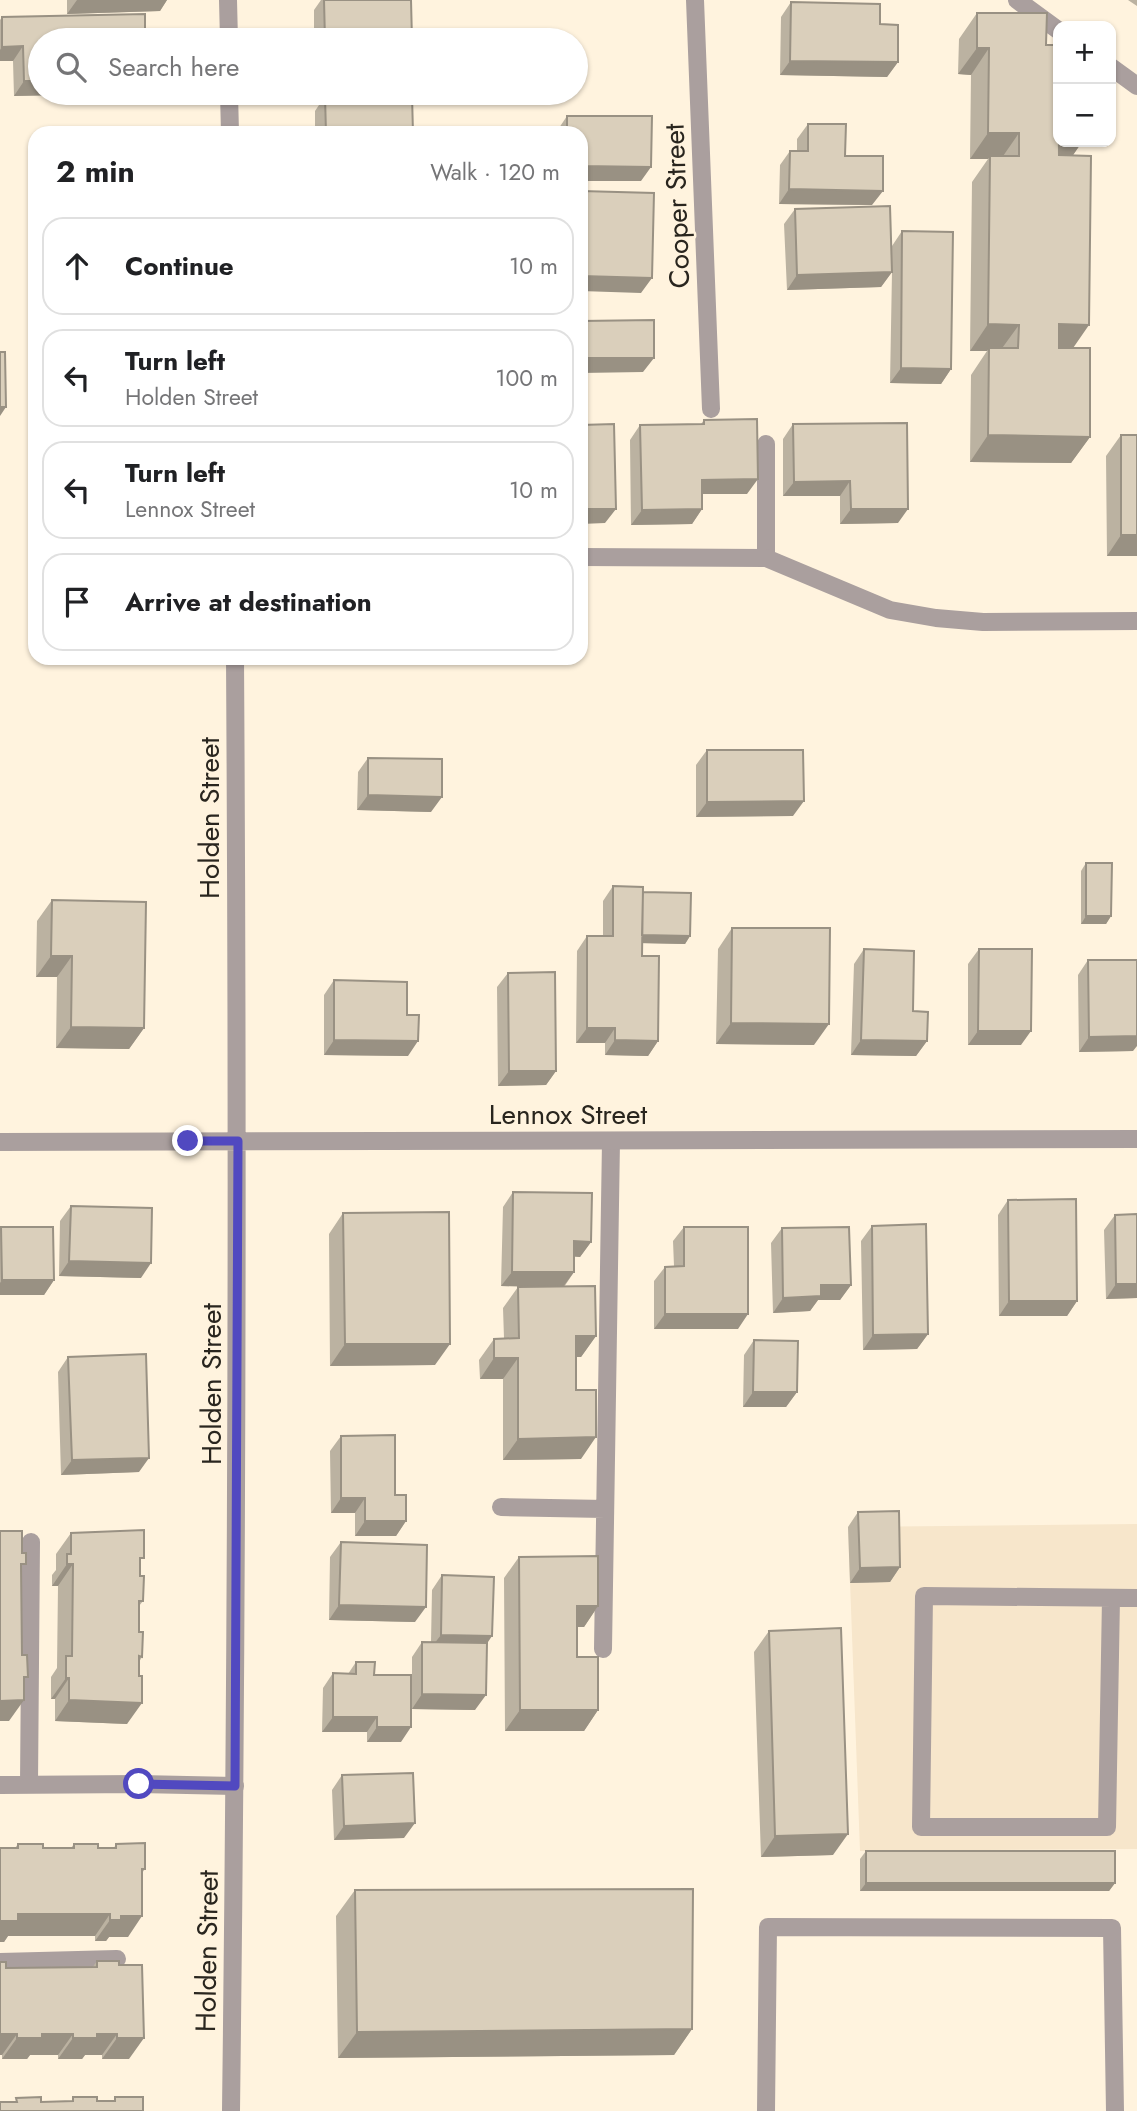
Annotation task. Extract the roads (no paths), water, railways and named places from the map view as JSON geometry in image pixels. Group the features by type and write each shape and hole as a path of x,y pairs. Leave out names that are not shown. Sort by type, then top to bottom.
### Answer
{"street":[{"path":"228,0 229,28"},
{"name":"Cooper Street","path":"695,0 711,409"},
{"path":"1017,0 1053,26"},
{"path":"1116,71 1137,86"},
{"path":"229,105 230,126"},
{"path":"766,443 766,558"},
{"path":"588,558 766,558 890,610 936,618 983,622 1137,621"},
{"name":"Holden Street","path":"231,2111 238,1141 234,665"},
{"name":"Lennox Street","path":"0,1142 1137,1139"},
{"path":"603,1649 611,1140"},
{"path":"501,1507 605,1509"},
{"path":"29,1784 31,1542"},
{"path":"1111,1598 1107,1827 921,1827 924,1596 1137,1598"},
{"path":"0,1784 235,1786"},
{"path":"766,2111 768,1927 1112,1928 1115,2111"},
{"path":"0,1962 117,1959"}]}
